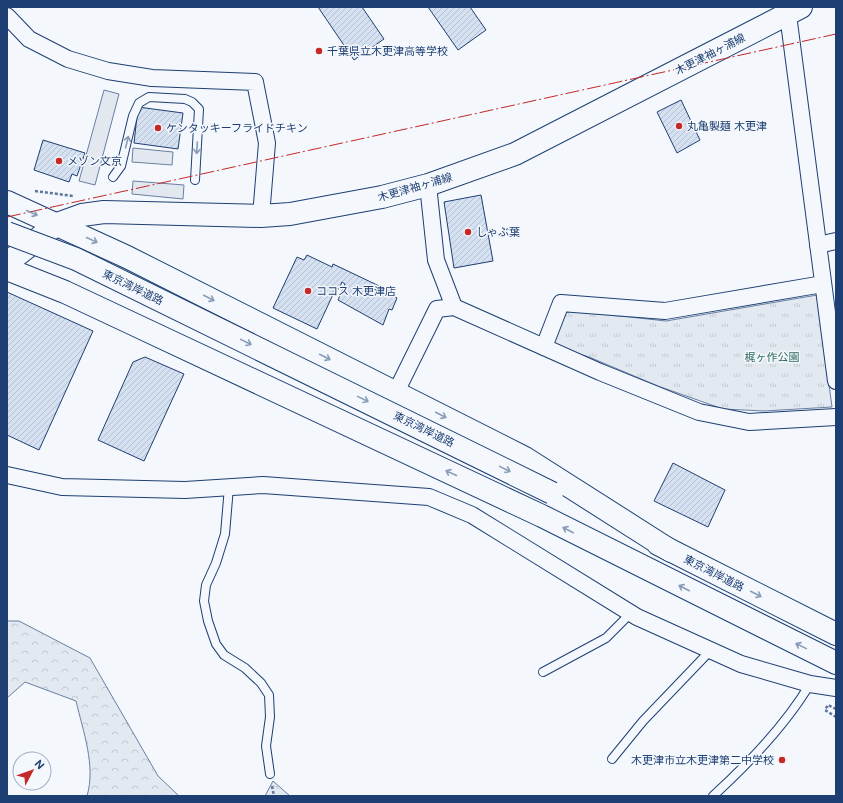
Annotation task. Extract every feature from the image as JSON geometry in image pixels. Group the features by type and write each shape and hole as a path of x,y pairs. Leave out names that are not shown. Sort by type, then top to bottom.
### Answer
{"main road":[{"name":"木更津袖ヶ浦線","path":"7,263 57,224 82,215 104,212 261,216 290,214 382,197 428,185 515,154 792,9"},
{"path":"7,202 127,257 525,458 671,551"},
{"name":"東京湾岸道路","path":"7,233 76,259 671,551 836,634"},
{"path":"7,269 65,292 542,516 836,663"}],"street":[{"path":"792,9 818,245 836,381"},
{"path":"7,16 29,39 68,59 108,71 152,78 255,82 267,143 261,216"},
{"path":"428,185 436,260 454,307"},
{"path":"818,245 836,241"},
{"path":"544,347 561,303 665,311 823,284"},
{"path":"396,392 437,310 454,307 600,372 699,412 749,422 836,417"},
{"path":"7,475 62,487 76,488 185,490 263,485 429,497 472,515 631,613 741,664 810,684 836,688"}],"lane":[{"path":"113,178 121,166 133,116 139,103 149,97 185,99 192,102 199,109 195,180"},
{"path":"229,487 225,534 216,563 206,585 204,601 208,621 216,644 224,655 245,668 262,683 269,695 270,717 266,746 270,774"},
{"path":"543,672 606,638 631,613"},
{"path":"612,759 643,721 711,650"},
{"path":"713,796 744,768 801,699 810,684"}],"path":[{"path":"836,710 828,705 825,710 836,717"}],"green space":[{"name":"梶ヶ作公園","path":"817,295 832,407 764,411 723,409 658,386 589,357 552,346 566,310 666,321"},
{"path":"7,621 19,621 90,658 158,776 179,796 87,796 90,773 88,748 76,701 25,682 7,698"},
{"path":"273,781 290,796 265,796"}],"shaded area":[{"path":"104,90 119,94 95,185 79,181"},
{"path":"133,148 173,152 172,165 132,162"},
{"path":"133,181 184,185 183,199 132,194"}],"building":[{"path":"318,7 362,7 384,39 354,60"},
{"path":"428,7 470,7 486,30 458,50"},
{"name":"丸亀製麺 木更津","path":"681,100 700,140 677,153 657,112"},
{"name":"ケンタッキーフライドチキン","path":"138,107 183,113 178,149 134,143"},
{"name":"メゾン文京","path":"43,140 85,153 77,176 72,174 69,182 34,170"},
{"name":"しゃぶ葉","path":"481,195 493,261 454,268 444,202"},
{"name":"ココス 木更津店","path":"307,255 332,267 333,264 396,294 394,296 397,298 392,310 389,309 383,325 338,300 345,284 342,282 339,289 336,288 317,329 273,308 297,257 304,260"},
{"path":"7,292 93,331 39,450 7,435"},
{"path":"145,357 184,374 144,461 98,440 133,362"},
{"path":"673,463 725,490 708,527 654,501"}],"power":[{"path":"7,217 836,34"}],"place":[{"name":"千葉県立木更津高等学校","path":"319,51"},
{"name":"丸亀製麺 木更津","path":"679,126"},
{"name":"ケンタッキーフライドチキン","path":"158,128"},
{"name":"メゾン文京","path":"59,161"},
{"name":"しゃぶ葉","path":"468,232"},
{"name":"ココス 木更津店","path":"308,291"},
{"name":"木更津市立木更津第二中学校","path":"782,760"}]}
